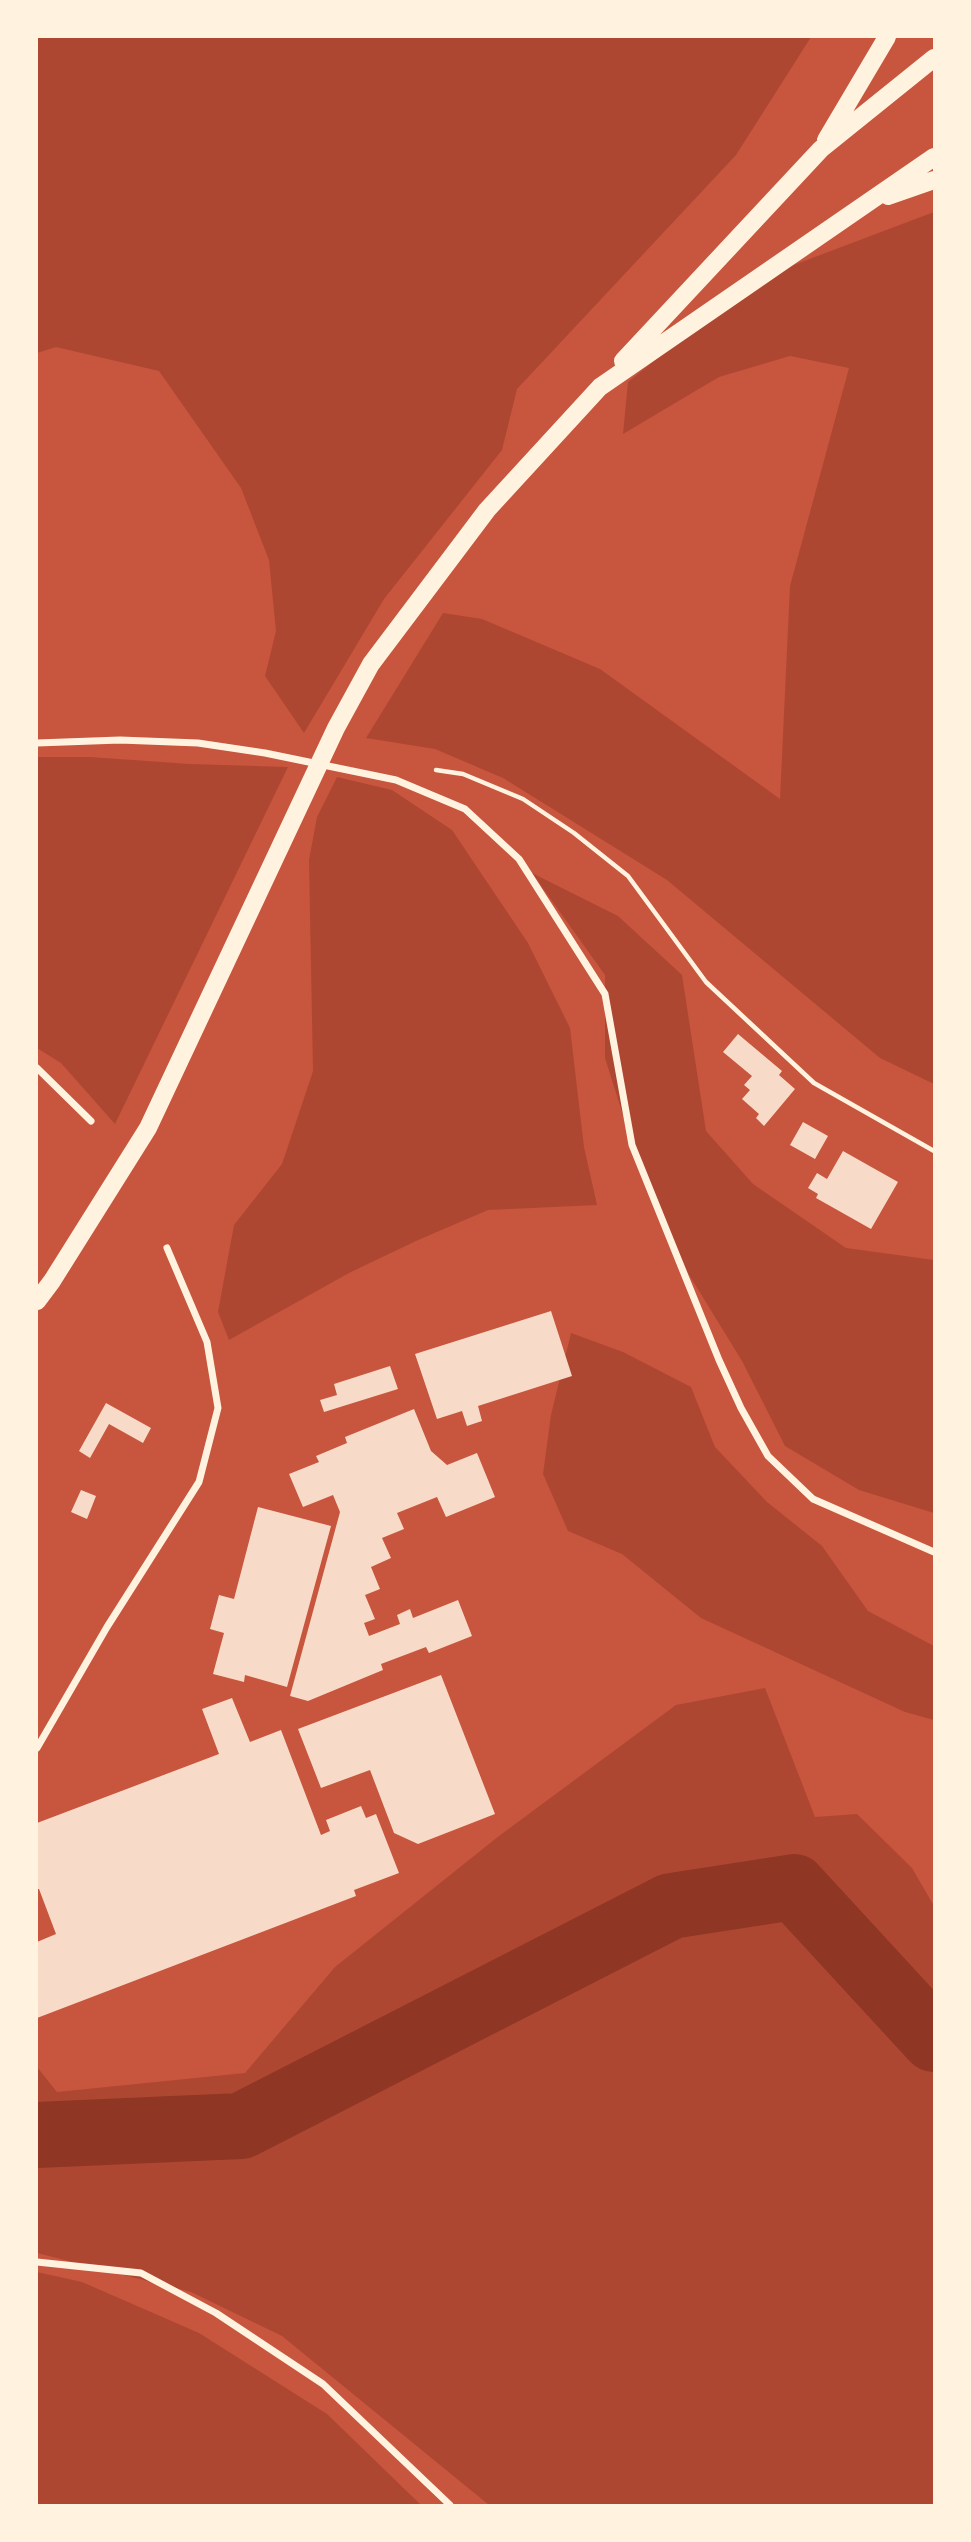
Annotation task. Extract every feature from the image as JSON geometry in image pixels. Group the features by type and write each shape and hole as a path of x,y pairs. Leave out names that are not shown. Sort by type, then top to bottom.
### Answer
{"main road":[{"path":"821,149 887,37"},
{"path":"37,1301 148,1128 336,729 371,664 487,510 821,149 934,58"},
{"path":"600,387 934,158"},
{"path":"865,204 934,180"}],"street":[{"path":"37,743 120,740 198,743 265,753 396,780 465,809 519,859 605,995 632,1145 719,1360 741,1408 768,1456 813,1499 934,1552"},
{"path":"37,1068 91,1121"},
{"path":"37,1748 107,1628 199,1482 218,1408 207,1342 167,1248"},
{"path":"37,2262 141,2273 216,2313 323,2384 450,2505"}],"path":[{"path":"396,780 418,768 463,774 523,799 574,832 628,876 706,982 814,1083 934,1151"}],"shaded area":[{"path":"37,37 811,37 736,155 517,389 502,450 384,599 304,733 265,676 276,631 269,560 241,488 159,371 56,347 37,353"},
{"path":"934,212 934,1084 880,1058 667,880 503,778 435,749 366,738 443,613 482,619 600,669 780,799 790,586 849,368 790,356 719,377 623,434 628,382 754,280"},
{"path":"37,757 90,757 288,767 115,1124 61,1063 37,1048"},
{"path":"337,777 392,790 452,830 528,943 570,1028 584,1147 597,1205 488,1210 349,1273 229,1340 218,1312 234,1225 282,1164 313,1071 309,860 317,817"},
{"path":"532,873 618,916 682,975 706,1131 753,1184 846,1248 934,1260 934,1513 859,1490 785,1446 742,1361 688,1273 634,1150 605,1058 605,975"},
{"path":"571,1333 623,1352 691,1387 715,1447 767,1502 822,1546 868,1611 934,1646 934,1720 905,1712 701,1618 622,1554 568,1531 543,1474 551,1415"},
{"path":"765,1688 815,1817 857,1814 912,1868 934,1906 934,2505 489,2505 282,2336 191,2292 37,2253 37,2067 57,2092 245,2073 335,1967 499,1836 676,1705"},
{"path":"37,2272 82,2282 199,2333 327,2414 421,2505 37,2505"}],"building":[{"path":"738,1034 782,1071 779,1075 795,1089 764,1126 756,1118 759,1114 742,1099 750,1090 744,1085 752,1076 723,1052"},
{"path":"803,1122 828,1136 815,1159 790,1145"},
{"path":"843,1151 898,1182 871,1229 816,1198 818,1194 808,1188 817,1173 827,1179"},
{"path":"551,1311 572,1376 478,1406 482,1421 467,1426 462,1411 437,1419 415,1354"},
{"path":"390,1366 398,1389 324,1412 320,1400 337,1395 334,1384"},
{"path":"106,1403 151,1428 143,1443 109,1424 90,1458 79,1451"},
{"path":"414,1409 431,1451 447,1465 477,1453 495,1497 446,1517 437,1497 397,1513 404,1529 382,1538 391,1558 371,1567 380,1589 365,1595 375,1619 364,1623 369,1636 400,1624 397,1615 410,1609 413,1618 458,1600 472,1636 429,1653 426,1647 381,1664 383,1670 308,1701 290,1696 340,1512 333,1495 303,1507 289,1474 319,1462 316,1456 347,1443 345,1437"},
{"path":"81,1490 96,1496 87,1519 71,1512"},
{"path":"258,1507 331,1526 287,1687 245,1675 244,1682 213,1674 224,1633 210,1629 219,1595 234,1599"},
{"path":"441,1675 495,1814 418,1844 394,1833 370,1770 321,1788 298,1729"},
{"path":"232,1698 250,1742 281,1730 321,1835 330,1831 326,1820 361,1806 366,1818 376,1814 399,1873 354,1890 356,1896 37,2018 37,1942 56,1934 37,1889 37,1823 219,1754 202,1709"}],"waterway":[{"path":"37,2135 241,2126 671,1906 794,1887 934,2039"}]}
